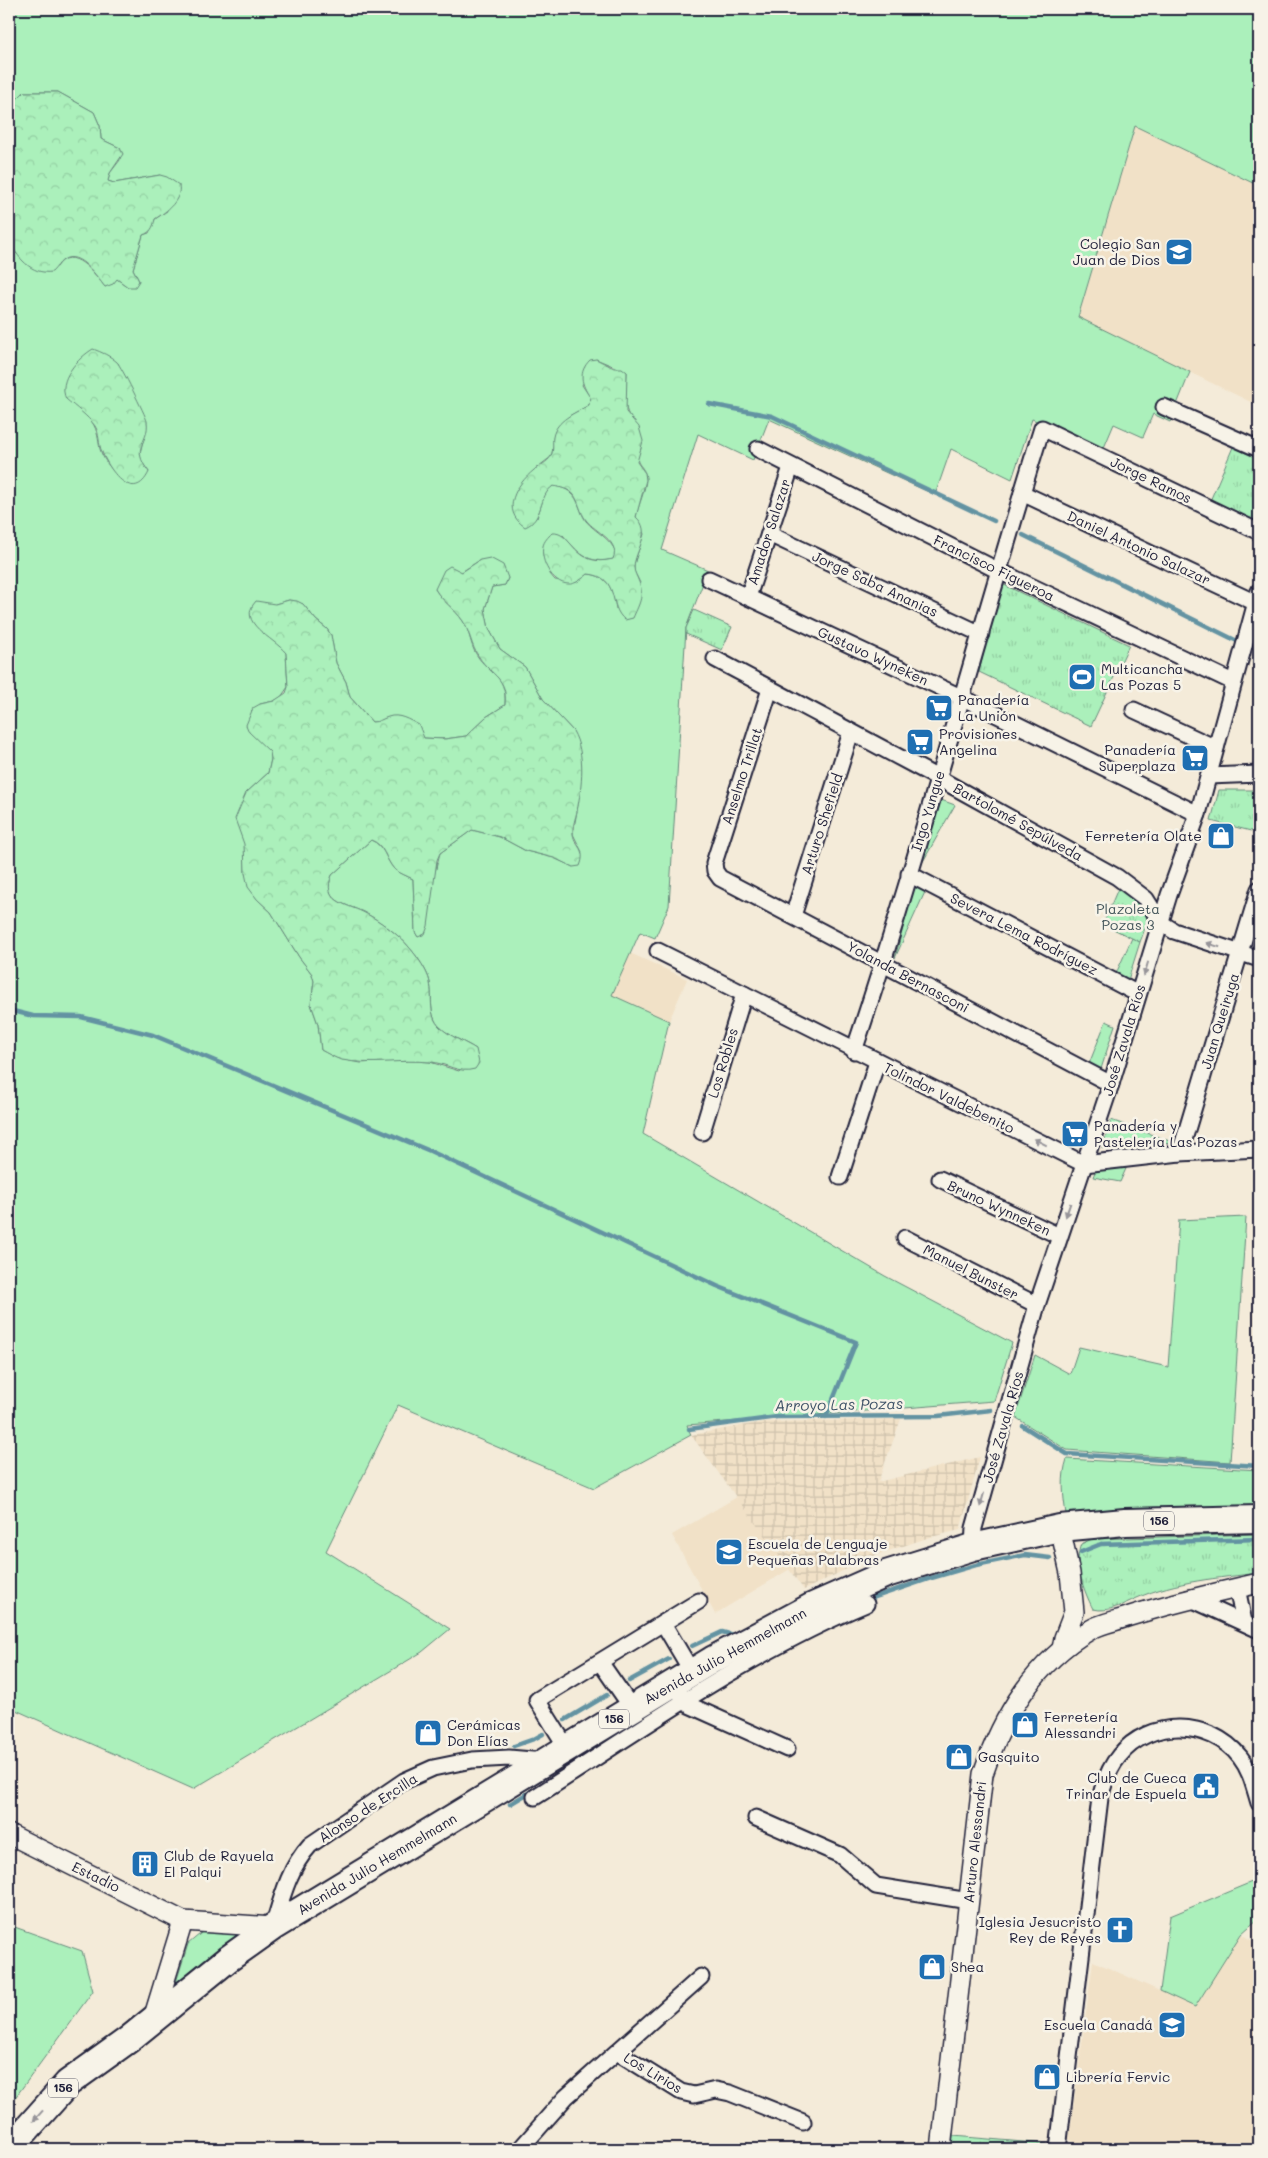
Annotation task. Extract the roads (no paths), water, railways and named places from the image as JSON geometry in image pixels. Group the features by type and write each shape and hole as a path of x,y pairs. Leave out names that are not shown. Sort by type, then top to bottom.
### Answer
{"highway":[{"name":"Avenida Julio Hemmelmann","path":"9,2149 68,2083 128,2040 228,1959 273,1927 632,1708 683,1685 811,1607 886,1574 973,1547 1060,1528 1125,1522 1259,1519"},
{"name":"Avenida Julio Hemmelmann","path":"32,2149 128,2040"}],"street":[{"path":"1164,407 1259,449"},
{"name":"Ingo Yungue","path":"854,1051 883,965 963,698 997,570 1042,428"},
{"name":"Jorge Ramos","path":"1042,428 1259,532"},
{"name":"Francisco Figueroa","path":"758,449 997,570 1233,682"},
{"name":"Amador Salazar","path":"748,597 791,467"},
{"name":"Daniel Antonio Salazar","path":"1022,493 1258,597"},
{"name":"Jorge Saba Ananias","path":"769,534 981,634"},
{"name":"Gustavo Wyneken","path":"709,579 963,698 1198,814"},
{"name":"José Zavala Ríos","path":"973,1547 974,1528 1037,1305 1161,922 1198,814 1258,597"},
{"name":"Bartolomé Sepúlveda","path":"715,660 938,778 1126,882 1146,899 1161,922 1174,931 1259,959"},
{"name":"Anselmo Trillat","path":"714,863 770,689"},
{"path":"1134,710 1216,748"},
{"name":"Arturo Shefield","path":"793,916 852,732"},
{"path":"1209,776 1259,774"},
{"name":"Yolanda Bernasconi","path":"714,863 715,871 720,878 1110,1084"},
{"name":"Severa Lema Rodríguez","path":"909,874 1138,994"},
{"name":"Juan Queiruga","path":"1180,1152 1259,889"},
{"name":"Tolindor Valdebenito","path":"658,951 854,1051 1084,1164"},
{"name":"Los Robles","path":"702,1132 744,994"},
{"path":"840,1177 877,1062"},
{"path":"1084,1164 1180,1152 1259,1149"},
{"name":"Bruno Wynneken","path":"940,1179 1059,1236"},
{"name":"Manuel Bunster","path":"905,1238 1037,1305"},
{"name":"Arturo Alessandri","path":"1060,1528 1070,1573 1074,1612 1062,1649"},
{"name":"Arturo Alessandri","path":"941,2149 983,1774 990,1753 1006,1719 1021,1694 1062,1649 1092,1629 1189,1598 1259,1583"},
{"path":"1237,1588 1244,1622"},
{"path":"1189,1598 1259,1630"},
{"path":"556,1755 538,1700 699,1601"},
{"path":"535,1797 683,1685 866,1604"},
{"path":"1074,1612 1092,1629"},
{"path":"663,1623 689,1706 787,1748"},
{"path":"600,1662 632,1708"},
{"path":"1058,2149 1100,1798 1106,1776 1112,1764 1129,1746 1150,1733 1174,1728 1199,1730 1222,1740 1240,1757 1253,1779 1259,1803"},
{"name":"Alonso de Ercilla","path":"273,1927 285,1888 301,1855 310,1845 404,1781 432,1768 472,1760 556,1755"},
{"path":"756,1818 840,1854 876,1886 969,1901"},
{"name":"Estadio","path":"9,1834 184,1921 273,1927"},
{"path":"153,2019 184,1921"},
{"name":"Los Lirios","path":"520,2149 566,2098 701,1976"},
{"name":"Los Lirios","path":"617,2052 681,2092 694,2095 716,2090 730,2093 803,2122"}],"waterway":[{"path":"709,404 772,416 994,521"},
{"path":"1023,535 1237,641"},
{"path":"9,1010 33,1016 81,1017 153,1035 430,1151 717,1286 856,1342 826,1417"},
{"name":"Arroyo Las Pozas","path":"689,1429 777,1417 938,1416 991,1410"},
{"name":"Arroyo Las Pozas","path":"1023,1426 1067,1454 1259,1466"},
{"path":"1081,1552 1101,1544 1259,1539"},
{"path":"866,1600 976,1565 1025,1555 1050,1558"},
{"path":"692,1646 722,1632 733,1635"},
{"path":"629,1681 669,1659"},
{"path":"565,1720 607,1695"},
{"path":"514,1746 543,1734"},
{"path":"510,1804 535,1789"}],"place":[{"name":"Colegio San Juan de Dios","path":"1179,252"},
{"name":"Multicancha Las Pozas 5","path":"1082,677"},
{"name":"Panadería La Unión","path":"939,708"},
{"name":"Provisiones Angelina","path":"920,742"},
{"name":"Panadería Superplaza","path":"1195,758"},
{"name":"Ferretería Olate","path":"1221,836"},
{"name":"Panadería y Pastelería Las Pozas","path":"1075,1134"},
{"name":"Escuela de Lenguaje Pequeñas Palabras","path":"729,1552"},
{"name":"Ferretería Alessandri","path":"1025,1725"},
{"name":"Cerámicas Don Elías","path":"428,1733"},
{"name":"Gasquito","path":"959,1757"},
{"name":"Club de Cueca Trinar de Espuela","path":"1206,1786"},
{"name":"Club de Rayuela El Palqui","path":"145,1864"},
{"name":"Iglesia Jesucristo Rey de Reyes","path":"1120,1930"},
{"name":"Shea","path":"932,1967"},
{"name":"Escuela Canadá","path":"1172,2025"},
{"name":"Librería Fervic","path":"1047,2077"}],"park label":[{"name":"Plazoleta Pozas 3","path":"1128,918"}]}
